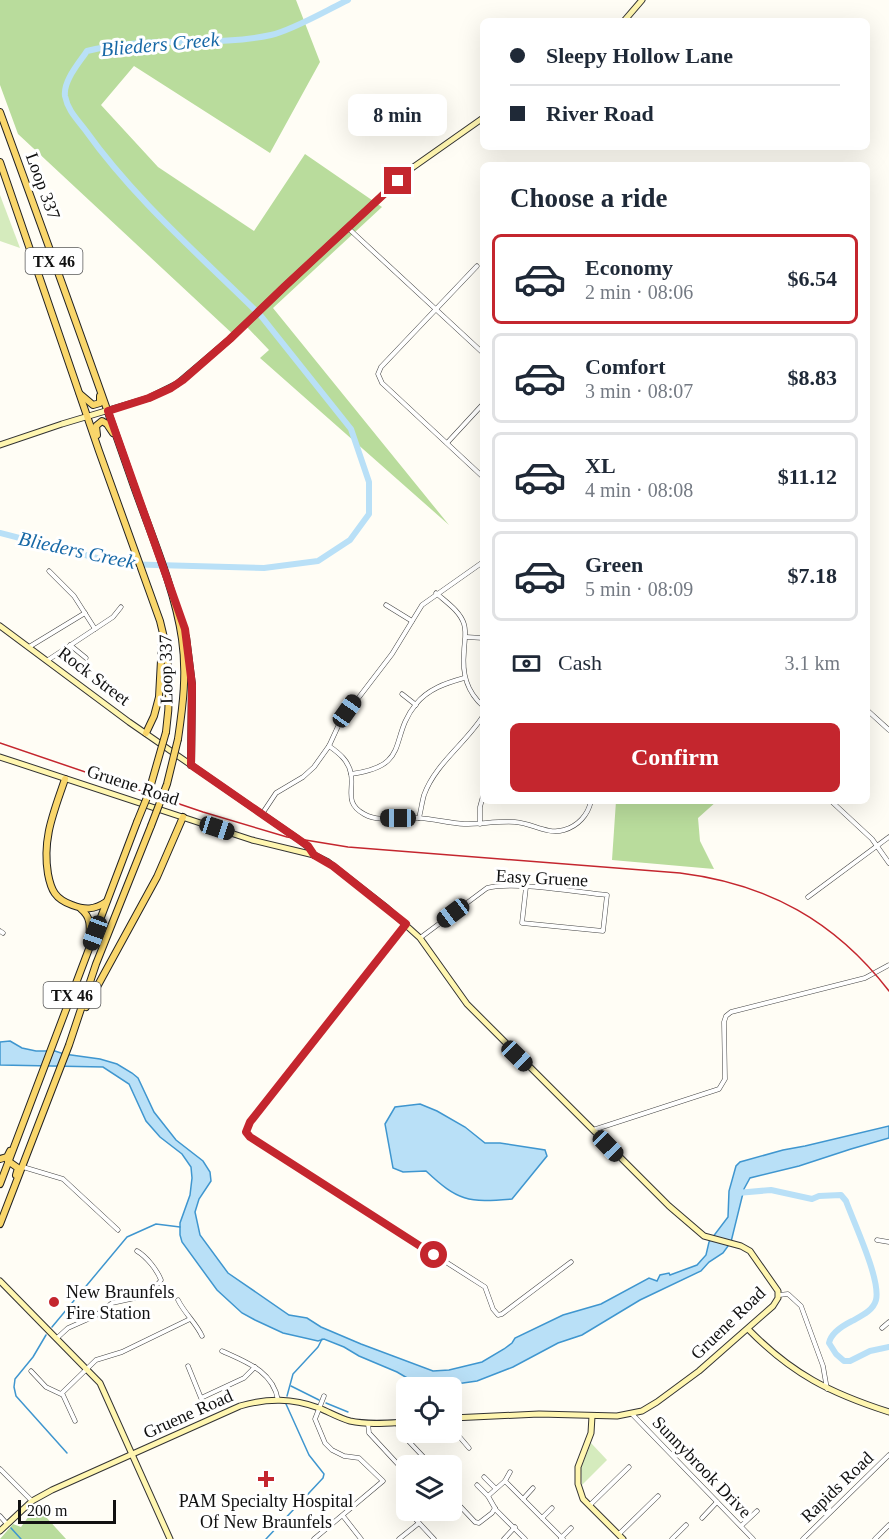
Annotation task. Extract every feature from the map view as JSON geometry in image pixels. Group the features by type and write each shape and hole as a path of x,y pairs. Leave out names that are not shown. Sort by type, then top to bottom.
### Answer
{"main road":[{"name":"Loop 337","path":"0,112 176,607 183,643 184,693 171,772 96,964 78,1021 0,1224"},
{"name":"Loop 337","path":"0,162 164,633 169,687 166,732 148,795 0,1184"},
{"path":"78,391 89,403 95,405 101,400 100,389"},
{"path":"100,454 96,430 99,422 107,424 119,443"},
{"path":"168,584 182,621 191,670 191,765"},
{"path":"146,733 159,697 164,633"},
{"path":"65,779 48,830 46,862 53,893 64,902 81,909 88,916 90,921 89,949"},
{"path":"78,1021 157,877 183,817"},
{"path":"81,909 97,908 106,902"},
{"path":"5,1170 0,1160 8,1155 19,1127 23,1125"},
{"path":"7,1207 7,1200 18,1170 8,1161"}],"street":[{"path":"627,18 642,0"},
{"path":"0,445 149,398 183,380 230,339 412,168 480,120"},
{"path":"348,227 480,350"},
{"path":"477,266 381,367 378,374 382,383 480,474"},
{"path":"447,443 480,408"},
{"path":"262,814 276,793 303,777 314,767 329,746 340,722 392,654 422,605 480,564"},
{"path":"49,571 74,596 95,629"},
{"path":"436,593 462,619 466,637 463,653 464,678 473,697 480,703"},
{"path":"386,605 412,621"},
{"path":"48,660 113,617 121,607"},
{"path":"29,647 84,613"},
{"name":"Rock Street","path":"0,626 146,733 308,846 314,855"},
{"path":"466,637 480,638"},
{"path":"70,645 86,658"},
{"path":"351,774 379,767 389,759 397,748 407,720 416,705 431,691 446,683 464,678"},
{"path":"402,694 416,705"},
{"path":"870,713 889,730"},
{"path":"419,818 424,794 432,781 480,721"},
{"path":"329,746 342,756 351,774 352,802 365,815 377,818 419,818 462,824 518,822 551,831 562,831 581,820 589,804"},
{"name":"Gruene Road","path":"0,757 252,840 314,855 333,866 406,924 420,938 467,1004 669,1206 700,1233 741,1246 755,1256 779,1295 773,1306 719,1356 650,1407 632,1414 592,1416 539,1414 462,1418"},
{"path":"480,824 481,804"},
{"path":"834,804 877,846 889,863"},
{"path":"808,897 889,837"},
{"name":"Easy Gruene","path":"420,938 487,888 496,886 526,887 607,895 603,931 522,923 526,887"},
{"path":"406,924 246,1130 250,1137 484,1287 498,1315 571,1262"},
{"path":"593,1130 719,1089 725,1078 724,1022 726,1016 731,1012 865,978 889,966"},
{"path":"0,1160 8,1161"},
{"path":"23,1167 63,1179 118,1230"},
{"path":"877,1240 889,1242"},
{"path":"57,1338 68,1328 95,1316 112,1303 135,1298 159,1283 160,1277 137,1251"},
{"path":"0,1281 103,1387 170,1539"},
{"path":"779,1295 788,1294 801,1306 823,1366 828,1390"},
{"path":"178,1300 202,1336"},
{"path":"62,1394 97,1359 122,1352 190,1319"},
{"path":"882,1328 889,1322"},
{"path":"748,1329 789,1366 828,1390 889,1412"},
{"path":"222,1351 255,1367 269,1377 278,1400"},
{"path":"188,1366 201,1398 244,1378 255,1367"},
{"path":"31,1371 46,1386 62,1394 75,1421"},
{"path":"315,1539 383,1481 363,1461 338,1454 325,1443 315,1419 324,1396"},
{"name":"Gruene Road","path":"0,1531 32,1502 52,1490 240,1406 278,1400 300,1402 350,1421 396,1422"},
{"name":"Sunnybrook Drive","path":"632,1414 753,1539"},
{"path":"592,1416 591,1433 578,1467 577,1478 583,1499 621,1537 658,1496"},
{"path":"368,1422 369,1432 396,1462"},
{"path":"462,1440 469,1448"},
{"path":"410,1443 422,1455"},
{"name":"Rapids Road","path":"803,1539 889,1455"},
{"path":"590,1505 629,1467"},
{"path":"0,1469 32,1502"},
{"path":"488,1496 505,1481 510,1472"},
{"path":"484,1477 495,1488"},
{"path":"505,1481 560,1538 571,1528"},
{"path":"477,1485 488,1496 495,1508 525,1539"},
{"path":"523,1499 533,1488"},
{"path":"702,1518 717,1502"},
{"path":"462,1508 479,1523 492,1514 495,1508"},
{"path":"542,1518 552,1508"},
{"path":"741,1526 757,1511"},
{"path":"0,1516 7,1524"},
{"path":"342,1516 361,1539"},
{"path":"399,1539 419,1523 434,1539"},
{"path":"672,1539 686,1525"},
{"path":"875,1539 889,1525"},
{"path":"504,1539 515,1527"}],"green space":[{"path":"0,0 296,0 320,62 270,153 134,66 101,105 158,167 254,231 305,154 382,207 273,308 449,525 260,358 269,350 247,327 236,337 18,134 0,85"},
{"path":"0,195 20,248 0,241"},
{"path":"616,804 714,804 698,818 700,841 714,869 612,860"},
{"path":"591,1443 607,1460 582,1485 581,1468"},
{"path":"36,1506 66,1539 0,1539 13,1524 21,1527"}],"water":[{"path":"10,1041 22,1048 36,1051 55,1051 100,1059 117,1064 132,1073 138,1078 154,1112 176,1140 203,1161 210,1172 211,1181 199,1199 195,1212 200,1235 228,1273 289,1315 307,1318 321,1327 361,1344 433,1371 449,1370 482,1362 504,1349 515,1338 563,1315 601,1304 649,1278 657,1281 660,1275 669,1273 670,1275 697,1265 706,1255 709,1242 728,1217 729,1191 736,1166 740,1162 889,1126 889,1138 799,1166 750,1178 744,1189 731,1242 723,1253 709,1262 701,1271 640,1300 582,1335 558,1343 513,1367 477,1381 462,1383 462,1377 406,1377 324,1339 318,1341 283,1333 242,1313 217,1290 182,1242 180,1223 190,1195 191,1167 182,1154 160,1137 146,1121 129,1084 103,1067 0,1065 0,1042"},
{"path":"420,1104 465,1127 485,1143 545,1150 547,1156 512,1199 484,1201 464,1198 447,1189 426,1171 403,1172 393,1168 385,1124 395,1107"}],"waterway":[{"name":"Blieders Creek","path":"255,310 166,224 124,179 71,111 65,96 66,84 87,51 110,46 156,42 225,41 271,35 348,0"},
{"name":"Blieders Creek","path":"0,533 120,564 264,568 318,561 350,540 369,514 369,482 351,429 261,316"},
{"path":"737,1193 771,1190 812,1199 819,1196 841,1195 846,1201 871,1266 875,1279 876,1300 866,1313 838,1330 829,1343 844,1361 850,1361 870,1351 889,1347"},
{"path":"52,1327 127,1237 156,1224 180,1227"},
{"path":"46,1335 33,1357 15,1379 14,1387 16,1396 67,1453"},
{"path":"287,1396 293,1374 318,1347 322,1339"},
{"path":"291,1386 319,1400"},
{"path":"326,1403 348,1412"},
{"path":"266,1539 323,1478 324,1474 309,1455 286,1404"},
{"path":"11,1528 21,1539"}],"railway":[{"path":"0,743 203,812 287,837 348,847 680,873 742,886 771,897 822,926 868,966 889,991"}],"place":[{"name":"New Braunfels Fire Station","path":"54,1302"},
{"name":"PAM Specialty Hospital Of New Braunfels","path":"266,1479"}],"route":[{"path":"398,181 230,339 183,380 164,392 108,411 185,629 192,685 191,765 308,846 314,855 324,859 406,924 250,1122 246,1132 250,1137 434,1255"}]}
